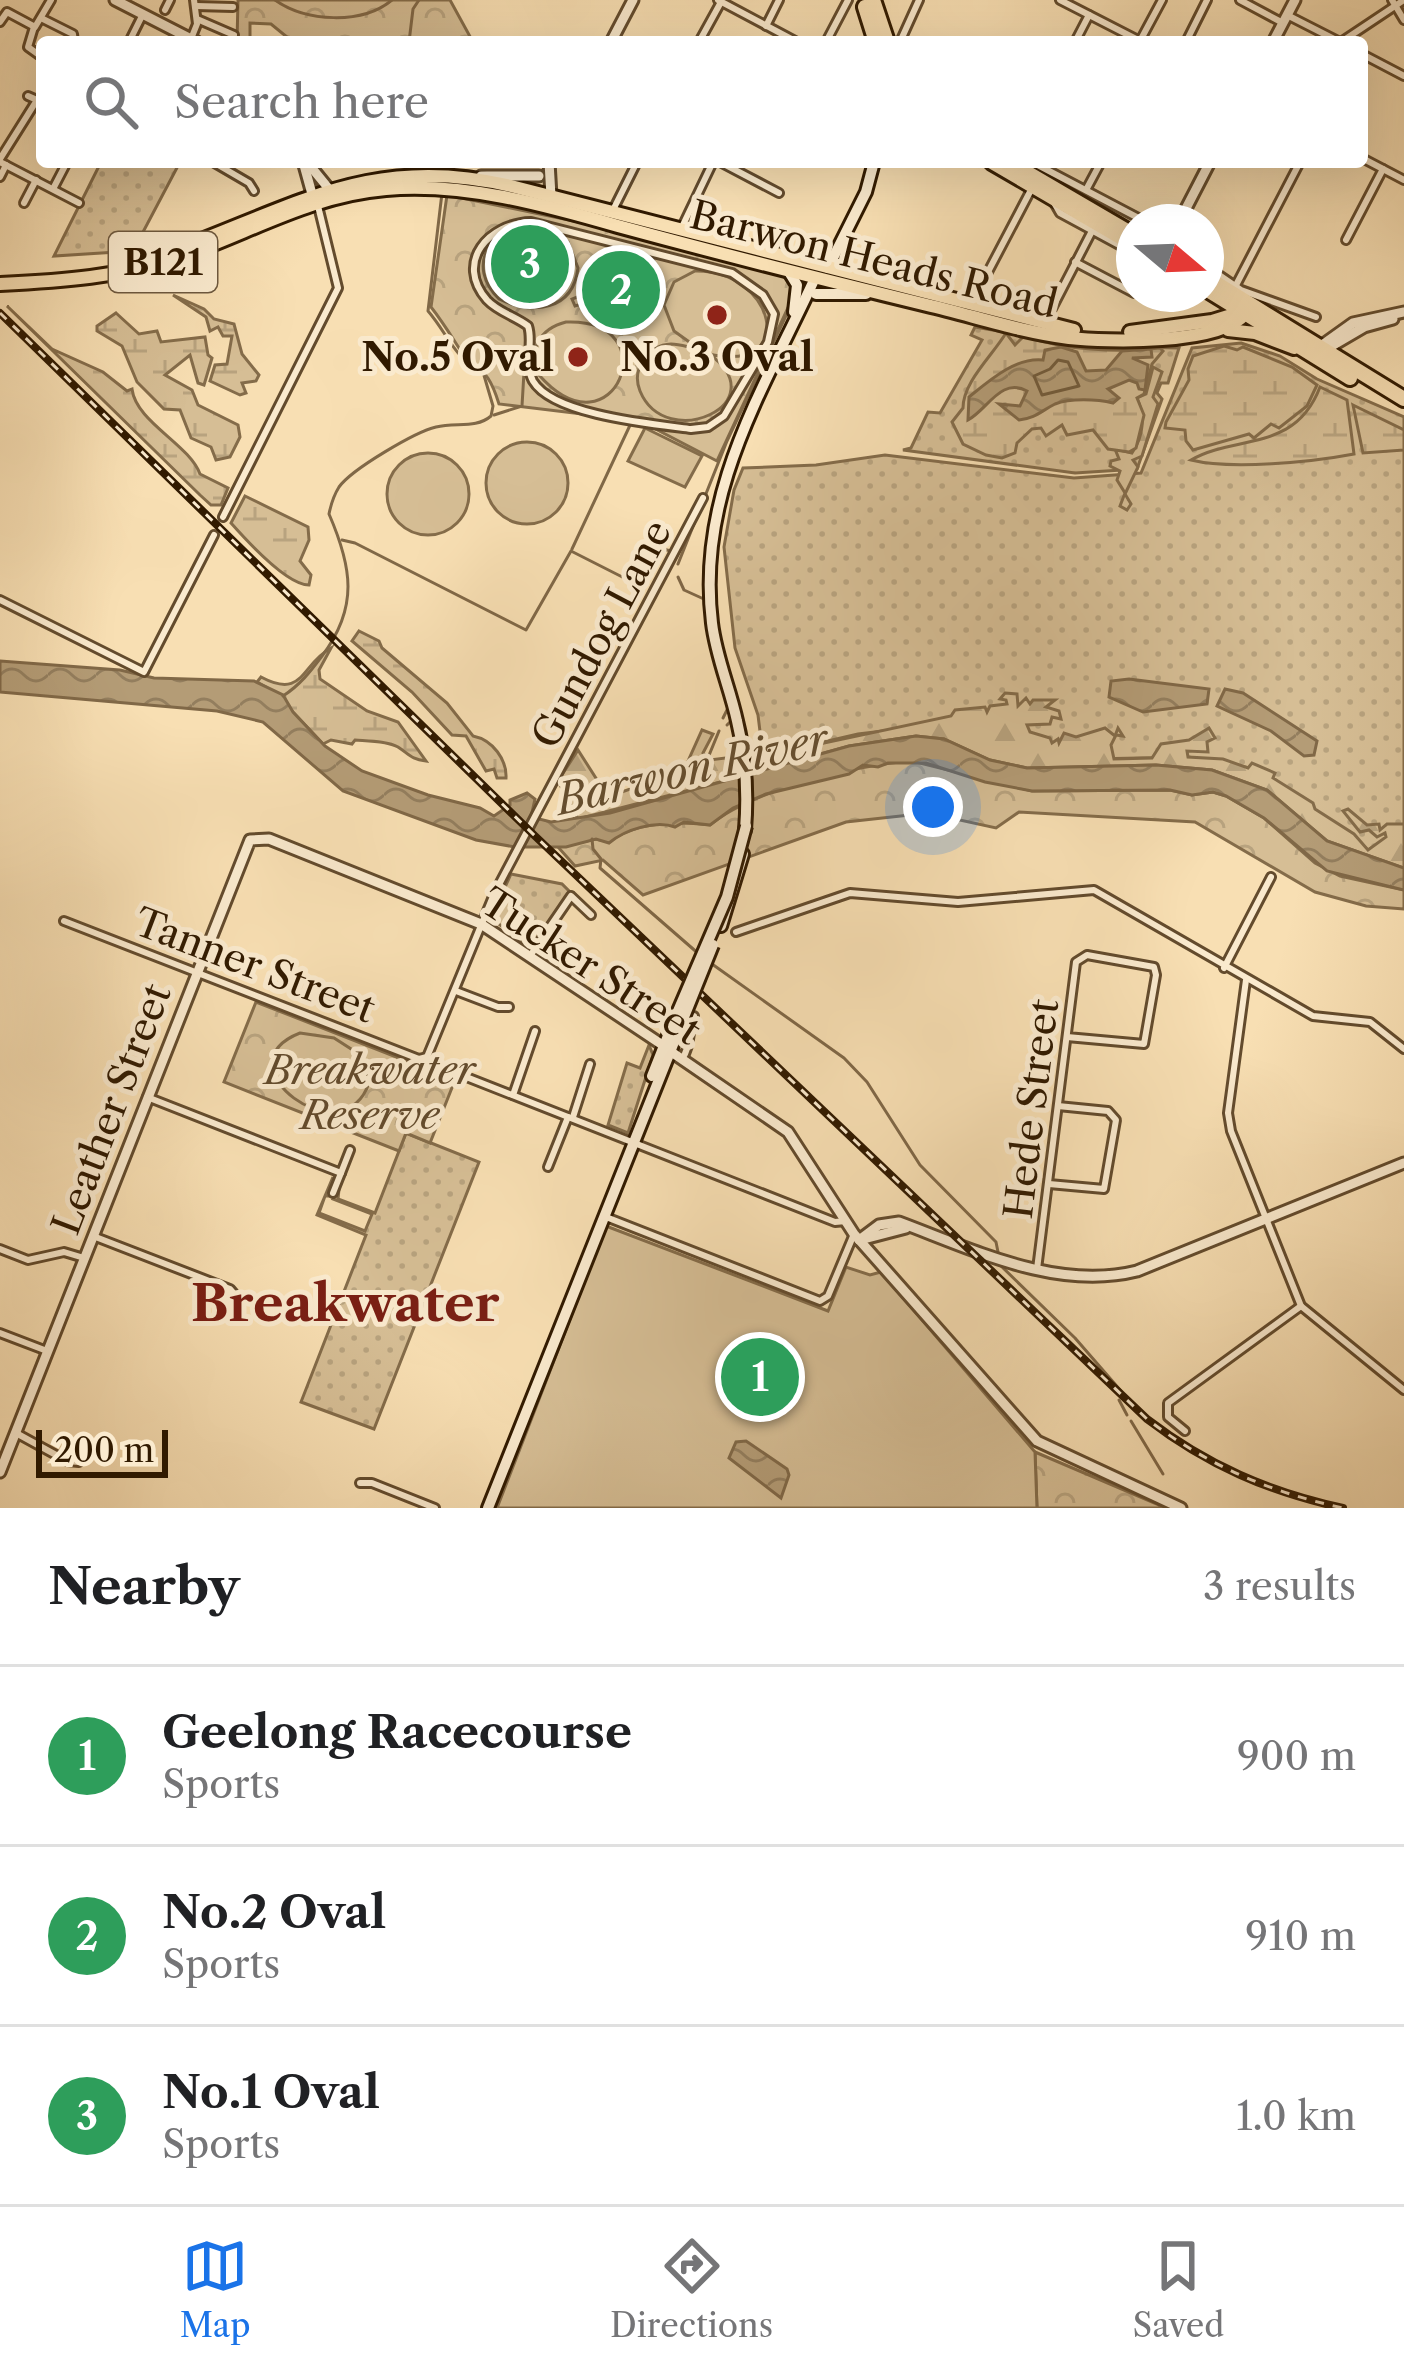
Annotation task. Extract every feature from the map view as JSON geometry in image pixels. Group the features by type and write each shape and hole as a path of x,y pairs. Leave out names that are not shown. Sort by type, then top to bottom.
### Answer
{"highway":[{"path":"865,2 874,36"},
{"path":"865,2 884,36"},
{"path":"1004,168 1035,184 1080,195 1116,222"},
{"path":"1016,168 1052,199 1116,238"},
{"path":"1224,293 1245,311 1404,403"},
{"path":"1224,301 1285,328 1314,353 1342,363 1404,403"}],"main road":[{"path":"488,1508 727,897 746,826 743,750 716,647 709,588 714,520 750,408 866,193 870,168"},
{"name":"Barwon Heads Road","path":"0,282 149,259 318,195 396,178 459,182 613,212 881,294 1043,324 1110,333 1210,327 1235,324 1245,311"},
{"name":"Barwon Heads Road","path":"538,196 789,272 822,273 962,303"},
{"path":"789,272 796,285 791,327"},
{"path":"737,443 816,294 822,273"},
{"name":"B121","path":"816,294 881,294"},
{"path":"962,303 979,312"},
{"name":"Barwon Heads Road","path":"979,312 1069,338 1116,340 1188,334 1210,327"},
{"path":"1210,327 1220,312"},
{"path":"1175,327 1188,334"},
{"name":"B121","path":"1210,327 1255,333 1314,353"},
{"path":"667,1049 681,1020"}],"street":[{"path":"36,53 28,47 50,0"},
{"path":"116,0 186,36"},
{"path":"165,10 170,0"},
{"path":"613,36 633,0"},
{"path":"766,26 779,0"},
{"path":"829,36 848,0"},
{"path":"902,36 919,0"},
{"path":"1060,0 1129,36"},
{"path":"1144,36 1162,0"},
{"path":"1189,36 1208,0"},
{"path":"1240,0 1326,36"},
{"path":"1276,36 1295,0"},
{"path":"1348,36 1404,0"},
{"path":"702,36 719,1 777,36"},
{"path":"193,36 195,3 233,7"},
{"path":"1394,3 1404,20"},
{"path":"0,22 8,8 35,27"},
{"path":"132,36 143,14"},
{"path":"1078,36 1089,15"},
{"path":"41,18 73,36"},
{"path":"197,20 234,35"},
{"path":"1368,57 1404,76"},
{"path":"0,177 2,162 36,100"},
{"path":"1368,161 1404,180"},
{"path":"2,162 79,203"},
{"path":"53,189 64,168"},
{"path":"223,168 254,191"},
{"path":"223,517 338,288 308,168"},
{"path":"308,168 318,195"},
{"path":"459,182 540,168"},
{"path":"538,196 546,168"},
{"path":"538,196 546,168"},
{"path":"613,212 634,168"},
{"path":"680,232 713,168"},
{"path":"728,168 778,193"},
{"path":"1041,168 1080,195 1114,205"},
{"path":"1080,195 1097,168"},
{"path":"1188,204 1207,168"},
{"path":"1235,287 1297,168"},
{"path":"1346,240 1383,169"},
{"path":"24,203 36,180"},
{"path":"979,312 980,289 1035,184"},
{"path":"1080,195 1114,205"},
{"path":"1052,199 1060,214 1116,241"},
{"path":"532,222 732,273 756,287 769,302 773,331 730,410 708,427 682,428 565,406 544,394 531,377 528,326 490,304 478,286 477,256 490,236 500,227 532,222"},
{"path":"1043,324 1092,231"},
{"path":"1075,262 1116,283"},
{"path":"1224,279 1316,317"},
{"path":"962,303 980,289"},
{"path":"1285,328 1310,337 1332,335 1404,314"},
{"path":"1314,353 1375,319"},
{"path":"1342,363 1342,350 1352,333"},
{"path":"1314,353 1332,335"},
{"name":"Gundog Lane","path":"427,1058 481,924 703,498"},
{"path":"0,600 144,672 214,535"},
{"name":"Tucker Street","path":"254,837 481,924 788,1132 859,1237 1044,1447 1181,1508"},
{"name":"Leather Street","path":"0,1472 244,846 254,837"},
{"path":"1223,968 1271,877"},
{"path":"736,932 850,893 958,902 1094,890 1313,1016 1370,1022 1404,1049"},
{"path":"530,956 571,896 591,915"},
{"name":"Tanner Street","path":"64,920 419,1059 427,1058 826,1218 846,1219"},
{"name":"Hede Street","path":"1037,1269 1049,1184 1066,1037 1076,962 1080,957 1154,967 1147,1041 1136,1046 1066,1037"},
{"path":"1246,980 1228,1114 1231,1131 1301,1306 1404,1390"},
{"path":"454,991 509,1007"},
{"path":"643,1033 681,1020 688,1050 682,1059"},
{"path":"513,1095 535,1031"},
{"path":"548,1167 590,1064"},
{"path":"147,1097 341,1173"},
{"path":"1049,1184 1104,1189 1116,1120 1108,1112 1058,1106"},
{"path":"333,1193 350,1150"},
{"path":"604,1216 824,1300 846,1249 889,1222 1037,1269 1105,1279 1137,1271 1404,1162"},
{"path":"859,1237 890,1229 917,1229"},
{"path":"879,1258 879,1238 890,1229"},
{"path":"93,1236 230,1289 236,1296"},
{"path":"0,1249 28,1260 64,1252 84,1258"},
{"path":"1185,1431 1168,1417 1168,1403 1301,1306"},
{"path":"0,1333 47,1351"},
{"path":"16,1433 67,1461 79,1462"},
{"path":"360,1483 372,1483 435,1508"}],"green space":[{"path":"238,0 450,0 470,36 286,36 271,24 250,23 250,36 237,36"},
{"path":"98,168 177,168 133,251 54,256"},
{"path":"447,195 593,225 789,276 793,297 717,461 640,421 499,404 486,375 466,357 431,307"},
{"path":"534,226 568,242 578,268 575,282 560,301 538,308 499,299 484,274 487,250 495,240 518,227"},
{"path":"617,247 650,257 661,275 658,309 632,328 615,329 598,321 572,299 580,296 588,264"},
{"path":"695,271 722,275 743,286 766,319 766,336 757,349 738,356 709,354 727,372 731,389 724,404 691,420 671,419 653,410 640,391 638,375 649,354 663,345 699,349 674,331 664,305 674,282"},
{"path":"173,295 214,319 234,324 242,354 259,375 256,381 242,383 246,393 240,395 210,381 215,365 227,364 232,336 223,336 218,327 210,331 206,317"},
{"path":"7,306 52,349 103,372 127,391 132,389 143,412 200,474 228,488 221,505 211,505 200,495"},
{"path":"116,313 139,334 157,331 161,342 205,337 212,358 204,385 198,383 190,355 165,375 192,390 198,405 238,425 240,437 230,457 216,460 211,447 191,438 180,410 164,409 137,382 122,346 97,331 97,326"},
{"name":"No.5 Oval","path":"566,322 598,327 616,341 623,359 620,379 608,395 589,402 566,397 539,375 535,357 539,341"},
{"path":"975,327 1084,346 1179,348 1168,383 1161,383 1157,393 1162,399 1137,469 1075,473 903,450 911,448 928,412 940,413 982,340 971,335"},
{"path":"1006,333 1015,345 1024,336 1091,349 1160,348 1163,351 1152,364 1144,394 1137,398 1144,415 1136,448 1129,452 1108,449 1093,430 1067,435 1062,425 1046,436 1041,428 1032,429 1017,443 1015,453 1002,458 963,444 952,422 963,408 973,379"},
{"path":"1241,343 1280,356 1317,379 1404,417 1404,828 1368,850 1274,779 1250,768 1189,757 1024,755 993,743 967,721 858,734 763,756 758,715 735,648 724,547 734,490 743,468 816,465 885,455 1074,478 1141,473 1192,348"},
{"path":"1224,346 1243,347 1292,367 1317,385 1307,406 1279,428 1271,424 1254,438 1249,434 1193,450 1185,430 1165,428 1166,422 1189,380 1193,356"},
{"path":"1153,367 1162,372 1153,397 1158,404 1142,456 1133,460 1138,467 1125,494 1131,504 1127,510 1120,506 1125,493 1117,480 1120,471 1110,466 1119,459 1115,449 1132,453 1139,440 1142,419 1137,398 1146,394"},
{"path":"1320,387 1347,400 1354,454 1249,465 1191,460 1263,439 1296,423"},
{"path":"1353,405 1404,430 1404,450 1363,453"},
{"path":"645,428 702,456 685,487 628,461"},
{"path":"527,442 556,454 568,483 556,512 527,524 498,512 486,483 498,454"},
{"path":"428,453 457,465 469,494 457,523 428,535 399,523 387,494 399,465"},
{"path":"245,496 308,527 309,540 300,561 311,575 309,585 279,570 231,523"},
{"path":"359,631 379,641 447,703 473,736 492,746 504,764 506,778 497,778 494,769 486,771 466,736 452,735 412,692 352,641"},
{"path":"331,648 319,670 320,679 367,711 398,722 426,761 383,742 331,740 323,744 274,692 257,682 261,677 275,683 294,682"},
{"path":"1005,693 1017,694 1018,706 1026,698 1030,704 1055,700 1046,707 1059,711 1061,719 1027,725 1030,732 1052,743 1058,739 1059,743 1064,733 1076,737 1105,728 1115,736 1118,728 1123,736 1116,735 1111,745 1114,759 1152,758 1161,744 1189,740 1209,728 1215,738 1207,742 1208,752 1187,751 1188,757 1223,759 1248,768 1252,763 1275,773 1273,778 1354,834 1368,850 1385,833 1377,837 1369,830 1360,832 1343,811 1348,809 1367,825 1379,824 1380,830 1387,824 1404,824 1404,868 1327,841 1267,790 1212,770 1156,765 1027,768 990,760 944,739 916,736 849,746 766,769 763,756 951,716 955,710 985,707 987,712 990,706 1007,704 1000,699"},
{"path":"702,730 713,734 703,753 710,760 725,758 740,777 578,819 558,781 578,750 608,797 692,767 688,761"},
{"path":"912,761 1032,791 1213,792 1264,818 1315,863 1340,876 1404,890 1404,909 1366,906 1315,892 1195,822 1019,812 996,828 928,813 846,822 643,895 603,860 575,866 558,847 596,839 609,842 657,824 710,825 752,800 807,781"},
{"path":"511,874 562,884 570,892 531,949 491,918"},
{"name":"Breakwater Reserve","path":"256,1002 455,1080 430,1143 406,1133 399,1151 224,1082"},
{"path":"300,1033 334,1038 362,1056 369,1083 355,1104 336,1111 314,1109 279,1083 273,1065 278,1047"},
{"path":"649,1045 653,1055 628,1133 608,1125 627,1063 640,1068"},
{"path":"406,1133 479,1162 374,1429 301,1402 366,1235 317,1215 325,1196 319,1213 365,1231 372,1214 333,1199 339,1189 338,1199 375,1213"},
{"path":"606,1226 828,1311 846,1267 870,1275 881,1272 1035,1452 1037,1508 497,1508"},
{"path":"1035,1452 1166,1508 1037,1508"}],"water":[{"path":"1061,347 1077,352 1086,371 1106,370 1122,351 1151,349 1152,357 1132,358 1148,365 1145,390 1129,380 1108,389 1119,398 1113,403 1068,401 1019,420 999,404 1020,406 1027,391 1010,388 968,420 969,397 1013,366 1043,360 1045,350"},
{"name":"Barwon River","path":"0,661 120,670 154,678 254,681 283,695 325,746 362,771 494,816 510,800 527,793 535,799 531,817 551,822 610,813 849,746 916,736 944,739 990,760 1027,768 1156,765 1212,770 1267,790 1327,841 1404,868 1404,890 1327,871 1264,818 1213,792 1032,791 926,763 863,765 849,774 766,794 733,808 710,825 650,825 609,843 596,839 566,847 515,847 476,840 343,791 263,722 217,711 0,692"},
{"path":"1111,681 1209,689 1207,704 1143,712 1109,697"},
{"path":"1225,689 1243,693 1317,741 1314,755 1304,756 1271,731 1217,706"},
{"path":"746,1441 787,1469 781,1498 729,1458 736,1442"}],"waterway":[{"path":"275,0 302,13 334,18 365,14 392,0"},
{"path":"410,36 419,0"},
{"path":"283,696 322,656 347,604 347,569 329,514 339,487 370,461 414,436 491,416 493,406 483,372 458,353 428,311 442,193"},
{"path":"678,564 727,441 791,305"},
{"path":"494,415 522,406 524,372"},
{"path":"572,549 632,421"},
{"path":"342,540 526,630 571,551 642,587 663,549 671,551"},
{"path":"678,577 684,590 706,600"},
{"path":"723,718 728,708"},
{"path":"727,725 731,721"},
{"path":"705,765 719,731"},
{"path":"592,839 600,868 700,955"},
{"path":"712,964 844,1058 867,1082 920,1165 996,1242 998,1252"},
{"path":"998,1263 1121,1391"},
{"path":"1119,1400 1127,1415"},
{"path":"1131,1421 1163,1474"}],"railway":[{"path":"0,313 535,836 1147,1419 1240,1475 1343,1508"}],"place":[{"name":"No.1 Oval","path":"530,264"},
{"name":"No.2 Oval","path":"621,290"},
{"name":"No.3 Oval","path":"717,315"},
{"name":"No.5 Oval","path":"578,357"},
{"name":"Geelong Racecourse","path":"760,1377"}],"district":[{"name":"Breakwater","path":"345,1303"}]}
